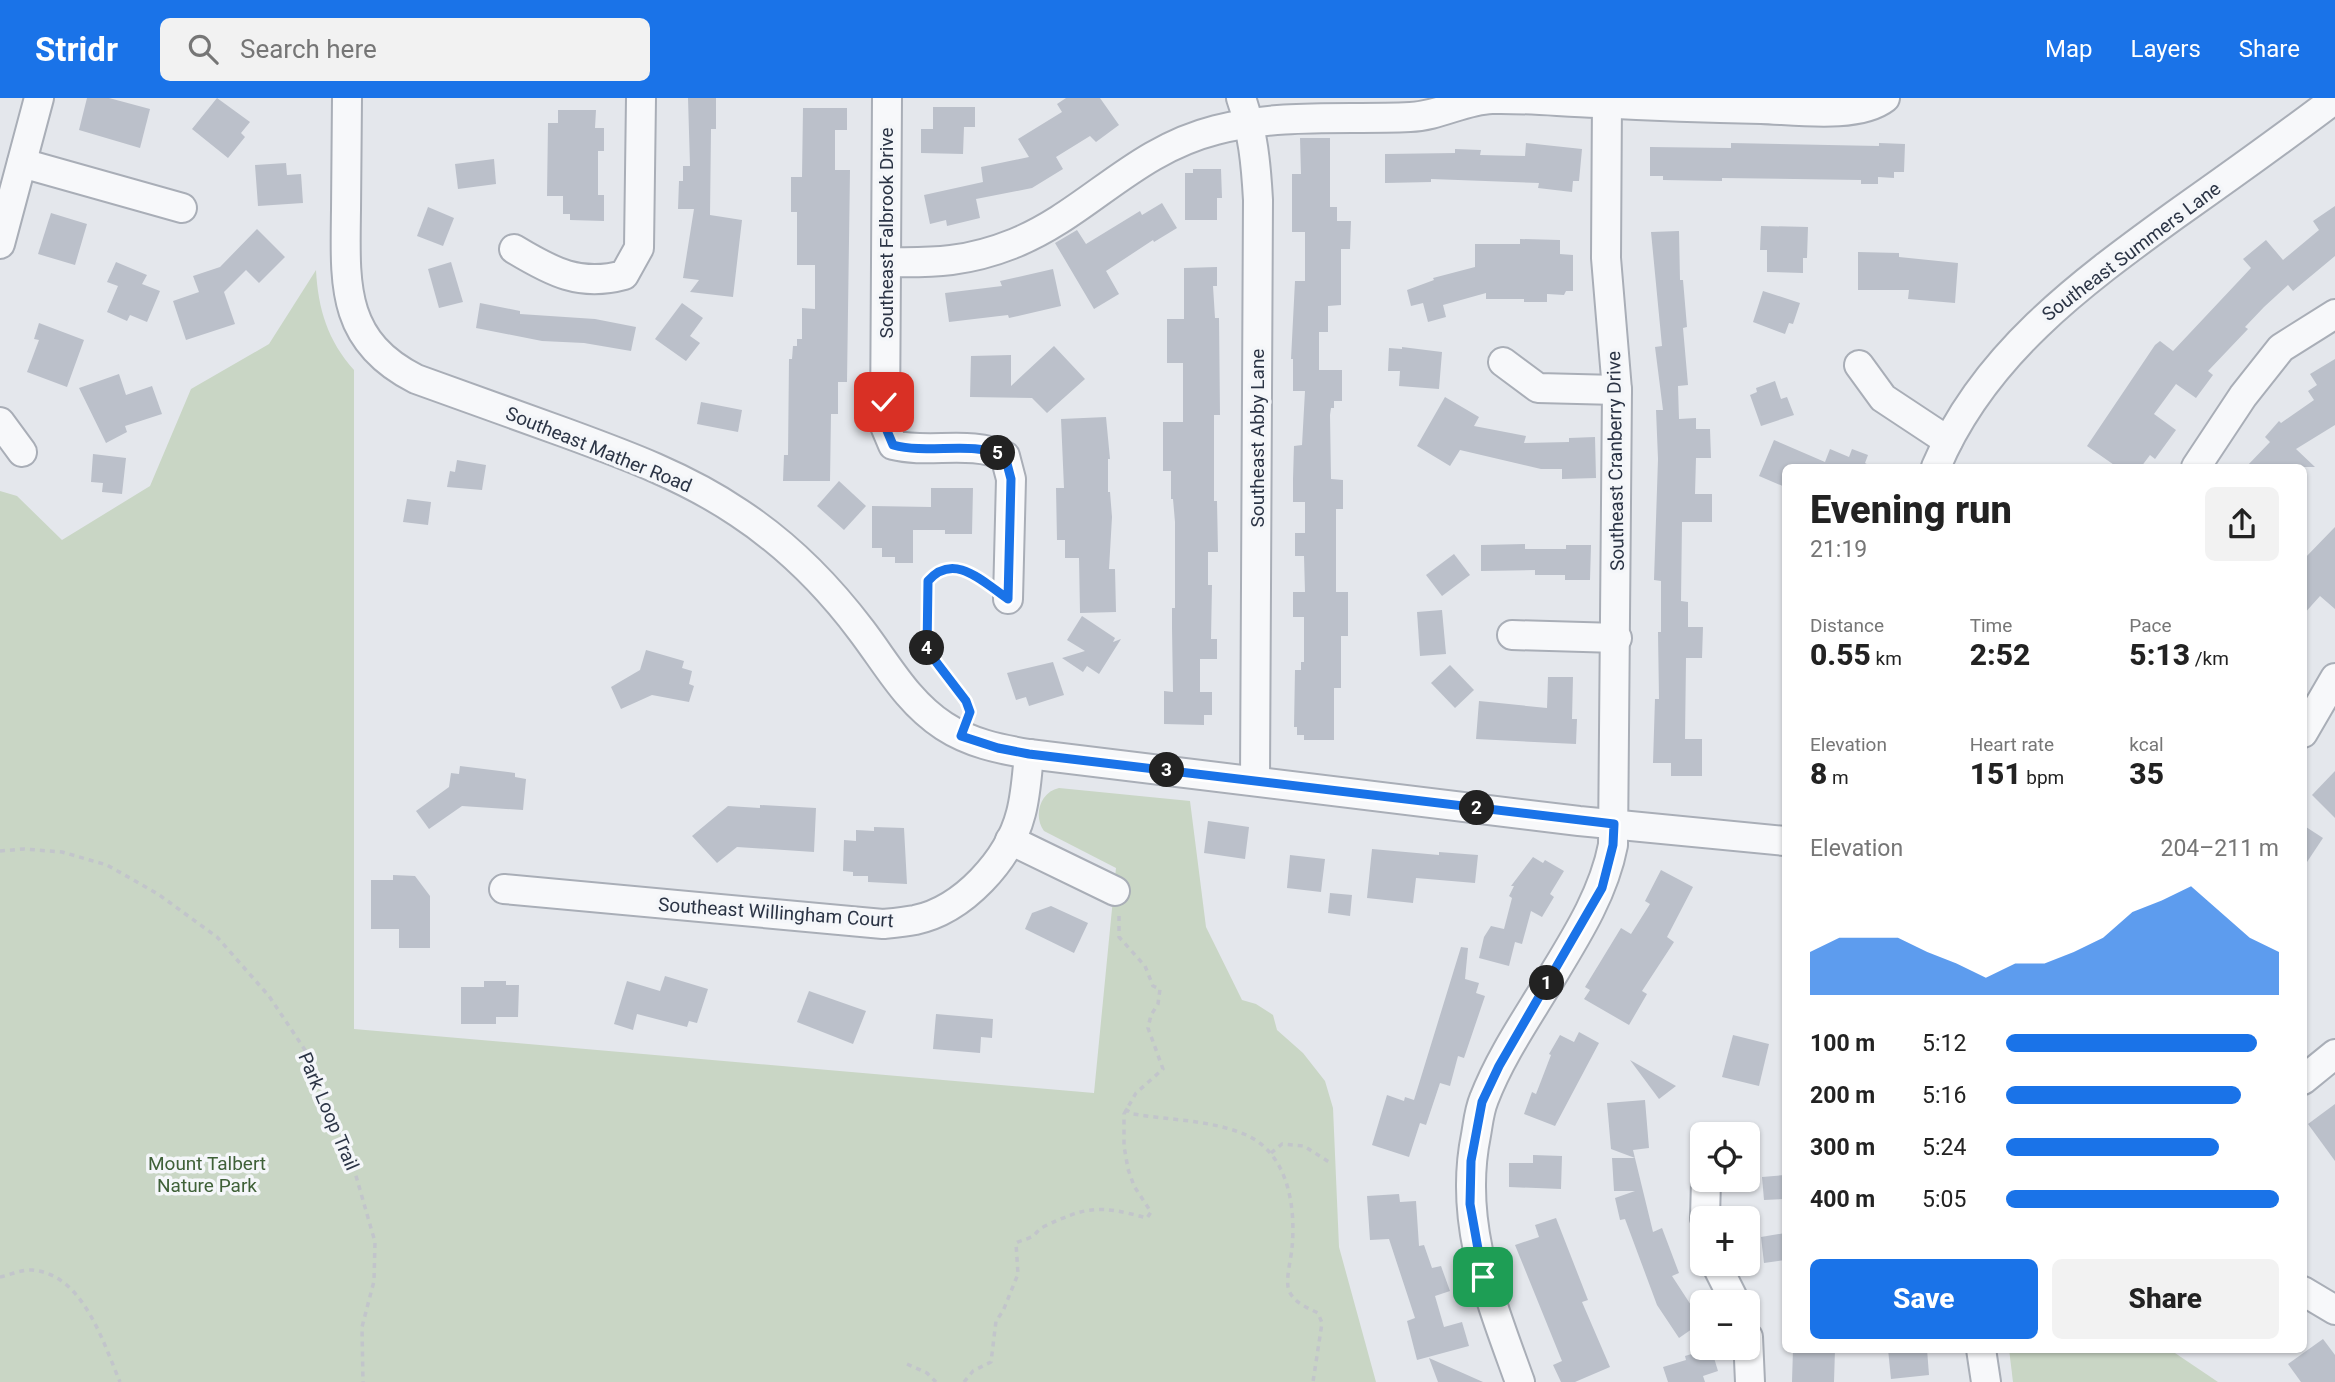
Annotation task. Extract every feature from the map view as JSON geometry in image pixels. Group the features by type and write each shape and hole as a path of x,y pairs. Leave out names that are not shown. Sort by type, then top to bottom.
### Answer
{"street":[{"path":"0,244 39,98"},
{"name":"Southeast Mather Road","path":"348,98 346,286 354,317 372,348 388,363 416,379 670,474 739,512 787,550 835,597 914,702 929,716 961,736 998,748 1029,754 1614,824 1782,841"},
{"path":"514,249 546,268 580,279 603,281 624,275 639,248 641,98"},
{"name":"Southeast Falbrook Drive","path":"887,98 885,426 893,445 912,450 989,449 1005,456 1011,479 1008,599"},
{"path":"886,262 941,264 978,256 1016,243 1053,222 1134,165 1245,110 1288,117 1411,117 1438,114 1488,99 1688,103 1847,111 1875,106 1885,98"},
{"name":"Southeast Cranberry Drive","path":"1520,1382 1483,1277 1475,1244 1470,1204 1471,1161 1482,1102 1499,1066 1602,888 1613,845 1617,638 1617,390 1606,258 1607,101"},
{"name":"Southeast Summers Lane","path":"1937,464 1948,441 2001,362 2056,305 2133,246 2328,106"},
{"name":"Southeast Abby Lane","path":"1245,110 1256,156 1258,200 1255,781"},
{"path":"22,163 182,208"},
{"path":"2198,464 2244,396 2281,348 2335,314"},
{"path":"1503,362 1538,388 1617,390"},
{"path":"1860,365 1883,398 1948,441"},
{"path":"0,422 22,452"},
{"path":"1512,635 1617,638"},
{"path":"2307,726 2335,678"},
{"name":"Southeast Willingham Court","path":"504,889 883,924 917,920 953,903 984,880 1010,840 1021,815 1029,754"},
{"path":"1010,840 1115,891"},
{"path":"2307,1077 2335,1054"},
{"path":"2307,1293 2335,1310"},
{"path":"1982,1353 1986,1382"},
{"path":"1749,1360 1750,1382"}],"path":[{"path":"961,736 970,712 966,701 927,650 928,581 936,572 948,567 960,567 1008,599"},
{"name":"Park Loop Trail","path":"0,851 24,849 62,852 107,865 158,894 217,937 269,996 305,1050 320,1081 352,1162 375,1242 374,1282 362,1328 363,1382"},
{"path":"964,1382 973,1371 991,1362 996,1321 1003,1311 1018,1274 1016,1243 1033,1237 1041,1227 1052,1225 1076,1211 1091,1208 1116,1209 1146,1217 1151,1212 1134,1186 1128,1168 1124,1146 1125,1108 1136,1093 1163,1069 1148,1028 1161,995 1160,989 1153,986 1145,966 1119,937 1119,892 1115,891"},
{"path":"1125,1108 1133,1114 1223,1128 1246,1135 1271,1153 1284,1173 1294,1228 1288,1287 1295,1301 1318,1312 1322,1323 1313,1382"},
{"path":"1271,1153 1283,1144 1304,1146 1329,1162"},
{"path":"0,1278 29,1269 52,1273 76,1295 92,1317 120,1382"},
{"path":"906,1364 927,1373 936,1382"}],"green space":[{"name":"Mount Talbert Nature Park","path":"316,270 319,298 326,324 337,348 354,370 354,1029 1094,1093 1116,868 1044,831 1039,819 1040,805 1047,794 1059,788 1190,801 1206,927 1242,1000 1256,1004 1273,1015 1277,1030 1303,1053 1325,1081 1333,1108 1339,1247 1376,1382 0,1382 0,491 17,496 62,540 150,486 191,389 269,344"},
{"path":"2009,1353 2175,1353 2218,1382 2013,1382"}],"building":[{"path":"87,98 109,98 150,109 140,148 79,130"},
{"path":"217,98 250,122 241,133 245,137 228,158 192,129"},
{"path":"688,98 716,98 716,129 711,129 710,215 742,220 733,297 690,292 699,280 683,278 694,209 678,209 679,181 683,181 683,166 690,166"},
{"path":"1066,98 1100,98 1119,125 1096,142 1090,136 1056,157 1063,169 1032,188 976,199 980,218 947,226 946,220 930,224 924,195 983,182 981,167 1029,157 1018,139 1062,112 1057,104"},
{"path":"933,107 975,107 975,127 964,127 963,154 921,153 921,129 933,129"},
{"path":"803,108 847,108 847,130 835,130 835,170 850,170 847,382 838,382 838,414 831,414 830,481 783,481 784,455 788,455 789,359 792,359 793,346 797,346 797,339 802,339 802,308 815,309 815,265 797,265 797,212 791,212 791,177 802,177"},
{"path":"558,110 596,110 595,128 604,128 604,151 598,151 598,195 604,195 604,221 570,220 570,214 563,214 563,196 547,196 548,123 558,123"},
{"path":"1300,138 1330,138 1330,207 1337,207 1337,221 1351,221 1350,249 1341,249 1341,305 1328,306 1328,332 1319,332 1319,370 1342,370 1342,401 1334,401 1330,415 1331,479 1343,480 1343,509 1336,509 1336,592 1348,592 1348,636 1341,636 1341,688 1334,688 1334,740 1304,740 1304,735 1297,735 1297,727 1294,727 1295,670 1301,670 1301,662 1304,662 1304,617 1293,617 1293,592 1305,592 1304,556 1295,556 1295,533 1305,533 1305,502 1293,502 1293,479 1294,446 1302,445 1305,391 1293,391 1291,359 1295,281 1305,281 1305,232 1292,232 1292,174 1301,174"},
{"path":"1526,143 1582,149 1579,181 1573,181 1572,192 1538,188 1539,183 1431,179 1431,182 1385,183 1385,154 1455,153 1455,149 1481,150 1480,155 1525,156"},
{"path":"1731,143 1879,146 1879,143 1905,144 1904,172 1894,172 1894,178 1878,177 1878,184 1861,184 1861,180 1663,180 1663,176 1650,176 1650,147 1731,148"},
{"path":"494,159 496,184 458,189 455,164"},
{"path":"286,163 287,175 301,174 303,203 258,206 255,165"},
{"path":"1193,169 1221,169 1222,198 1217,198 1217,220 1185,220 1185,173 1193,173"},
{"path":"1162,203 1177,228 1154,242 1153,240 1106,271 1119,294 1094,309 1055,243 1077,230 1086,244 1140,211 1142,215"},
{"path":"2335,206 2335,256 2293,291 2288,285 2264,307 2245,327 2248,329 2208,371 2213,375 2196,398 2176,384 2154,414 2176,430 2155,459 2150,455 2143,464 2113,464 2087,446 2155,345 2160,341 2173,351 2251,268 2243,259 2266,240 2283,260 2319,230 2313,221"},
{"path":"428,207 454,218 443,246 417,236"},
{"path":"51,213 87,224 75,265 38,254"},
{"path":"1761,226 1808,227 1807,258 1803,258 1803,273 1767,272 1767,250 1760,250"},
{"path":"257,229 285,257 259,283 246,270 224,292 235,324 186,340 173,301 199,292 193,276 220,267"},
{"path":"1679,231 1680,280 1683,280 1687,327 1683,328 1688,385 1678,386 1679,419 1696,418 1696,429 1710,429 1711,458 1696,458 1695,494 1712,494 1712,522 1682,522 1681,601 1688,602 1688,627 1703,627 1702,658 1686,658 1685,739 1702,739 1702,776 1671,776 1671,763 1653,763 1655,699 1659,699 1658,632 1661,632 1661,581 1654,580 1658,459 1656,410 1663,410 1655,347 1662,346 1651,232"},
{"path":"1520,239 1560,240 1560,254 1573,255 1573,291 1566,291 1564,295 1547,294 1547,302 1486,299 1486,293 1443,305 1446,317 1428,322 1423,303 1411,306 1407,290 1434,280 1433,278 1475,267 1475,244 1520,244"},
{"path":"1858,252 1899,253 1899,257 1958,263 1955,303 1908,299 1909,290 1858,290"},
{"path":"116,262 147,275 142,284 160,291 147,322 130,315 127,321 107,312 118,286 107,282"},
{"path":"451,262 463,302 439,308 428,269"},
{"path":"1217,267 1217,286 1213,286 1215,318 1219,318 1220,415 1214,415 1214,501 1217,501 1218,552 1208,552 1208,585 1212,585 1211,639 1217,639 1217,659 1200,659 1200,692 1212,692 1212,715 1204,715 1204,725 1164,724 1164,691 1173,692 1175,522 1171,499 1171,471 1163,471 1163,422 1183,422 1183,363 1167,363 1167,319 1184,319 1184,268"},
{"path":"1053,269 1061,306 1009,318 1008,315 949,322 945,293 1002,286 1000,281"},
{"path":"1763,291 1800,303 1793,324 1789,323 1785,334 1753,322"},
{"path":"480,303 520,311 520,314 595,319 636,327 631,351 584,343 542,341 476,328"},
{"path":"682,303 703,318 690,336 700,343 686,361 655,339"},
{"path":"39,323 84,340 67,387 27,372 39,340 34,339"},
{"path":"1054,346 1085,379 1047,413 1032,398 970,397 971,356 1011,355 1011,386"},
{"path":"1389,348 1442,352 1439,389 1399,386 1400,371 1388,371"},
{"path":"2335,359 2335,425 2296,449 2315,467 2307,467 2307,464 2249,464 2270,442 2265,437 2279,421 2281,423 2314,400 2308,391 2317,385 2310,374"},
{"path":"119,374 126,395 152,386 162,414 125,426 127,432 106,443 79,388"},
{"path":"1775,381 1781,399 1787,397 1794,415 1761,426 1750,395 1757,392 1756,388"},
{"path":"1445,397 1479,417 1474,426 1526,436 1524,443 1569,442 1569,438 1595,437 1596,478 1562,479 1562,469 1541,469 1460,450 1450,466 1417,446"},
{"path":"701,402 742,410 738,432 697,424"},
{"path":"1106,417 1110,459 1108,492 1112,517 1109,569 1115,569 1116,612 1080,613 1079,558 1065,558 1065,540 1057,540 1056,488 1064,488 1061,419"},
{"path":"1774,440 1825,462 1830,449 1849,457 1852,449 1868,455 1867,464 1782,464 1782,486 1759,476"},
{"path":"93,454 126,458 122,494 102,492 103,483 91,482"},
{"path":"457,460 486,465 482,490 447,487 450,471 455,472"},
{"path":"839,481 866,506 844,530 817,506"},
{"path":"931,488 973,488 972,534 945,534 945,530 913,530 913,563 895,563 895,557 882,557 882,548 872,548 872,506 931,507"},
{"path":"407,499 431,502 428,525 403,522"},
{"path":"2335,527 2335,609 2320,596 2307,611 2307,556"},
{"path":"1525,544 1525,549 1566,549 1566,545 1591,545 1590,580 1565,580 1565,575 1535,575 1535,570 1481,571 1481,545"},
{"path":"1454,554 1470,575 1442,596 1426,575"},
{"path":"1442,610 1446,654 1420,656 1417,612"},
{"path":"1082,616 1115,638 1113,642 1121,639 1099,674 1087,666 1083,672 1062,658 1085,651 1067,640"},
{"path":"646,650 684,661 682,668 692,671 689,684 694,686 689,702 652,695 621,709 611,687 640,670"},
{"path":"1053,662 1064,695 1029,706 1026,697 1016,700 1007,673"},
{"path":"1450,665 1474,690 1455,708 1431,683"},
{"path":"1548,677 1573,677 1572,719 1577,719 1576,744 1476,739 1479,701 1547,708"},
{"path":"460,766 515,773 515,777 526,779 523,810 462,806 429,829 416,811 449,787 451,773 459,774"},
{"path":"2335,771 2335,818 2312,795"},
{"path":"760,805 816,808 814,852 737,847 717,863 692,836 728,806 760,808"},
{"path":"1208,821 1249,827 1245,859 1204,853"},
{"path":"874,827 904,828 907,884 868,882 868,876 853,876 853,872 843,871 844,840 856,841 856,830 874,831"},
{"path":"2307,828 2323,838 2307,862"},
{"path":"1372,849 1439,855 1439,852 1478,855 1475,883 1416,878 1413,903 1367,898"},
{"path":"1290,855 1325,859 1321,892 1287,888"},
{"path":"1533,857 1543,863 1545,860 1564,871 1550,894 1554,897 1542,917 1531,911 1522,944 1515,942 1509,966 1479,958 1484,937 1491,926 1504,929 1512,898 1509,896 1514,886 1511,886"},
{"path":"1661,870 1693,887 1667,937 1674,942 1642,991 1647,994 1629,1025 1584,999 1590,990 1585,987 1621,928 1631,934 1650,904 1645,901"},
{"path":"393,875 415,876 430,896 430,948 399,948 399,929 371,929 371,880 393,880"},
{"path":"1330,893 1352,895 1350,916 1328,913"},
{"path":"1051,906 1088,923 1074,953 1025,929 1032,913"},
{"path":"1461,947 1468,948 1465,979 1479,983 1476,993 1485,996 1464,1058 1458,1056 1450,1086 1440,1083 1426,1125 1420,1123 1409,1157 1372,1145 1387,1095 1404,1101 1405,1097 1414,1100"},
{"path":"665,976 708,989 697,1023 689,1021 687,1027 637,1014 633,1030 614,1024 627,981 660,991"},
{"path":"484,981 506,981 506,985 519,985 518,1017 496,1017 496,1024 461,1024 461,987 484,987"},
{"path":"809,991 866,1011 853,1044 797,1022"},
{"path":"936,1014 993,1019 992,1038 981,1037 980,1053 933,1049"},
{"path":"1579,1032 1599,1043 1555,1126 1524,1114 1532,1092 1536,1094 1551,1055 1549,1054 1560,1035 1574,1042"},
{"path":"1733,1035 1769,1044 1759,1086 1722,1077"},
{"path":"1630,1060 1676,1086 1659,1099"},
{"path":"1645,1100 1649,1148 1633,1150 1635,1158 1611,1149 1607,1103"},
{"path":"2335,1104 2335,1161 2308,1124"},
{"path":"1533,1155 1562,1156 1561,1189 1509,1187 1509,1163 1533,1163"},
{"path":"1612,1158 1635,1158 1653,1232 1662,1228 1679,1273 1672,1276 1690,1304 1690,1330 1679,1338 1657,1305 1625,1219 1620,1220 1615,1198 1635,1191 1614,1191"},
{"path":"1782,1175 1782,1199 1764,1200 1762,1177"},
{"path":"1399,1194 1400,1202 1416,1201 1419,1246 1424,1245 1432,1268 1441,1266 1450,1291 1435,1296 1444,1327 1462,1322 1469,1346 1417,1360 1407,1321 1415,1318 1389,1239 1370,1240 1367,1196"},
{"path":"1556,1218 1588,1300 1582,1302 1610,1367 1575,1382 1561,1382 1553,1365 1562,1361 1515,1245 1539,1237 1535,1225"},
{"path":"1782,1234 1782,1260 1764,1263 1761,1237"},
{"path":"2323,1339 2335,1355 2335,1382 2301,1382 2288,1364"},
{"path":"1793,1353 1835,1353 1834,1382 1792,1382"},
{"path":"1888,1353 1927,1353 1929,1375 1891,1379"},
{"path":"1690,1354 1690,1360 1715,1360 1718,1371 1703,1376 1705,1382 1668,1382 1663,1367 1686,1360 1685,1356"},
{"path":"1429,1358 1483,1382 1438,1382"}],"route":[{"path":"884,402 885,426 893,445 912,450 989,449 1005,456 1011,479 1008,599 960,567 948,567 936,572 928,581 927,650 966,701 970,712 961,736 998,748 1029,754 1614,824 1613,845 1602,888 1499,1066 1482,1102 1471,1161 1470,1204 1483,1277"}]}
